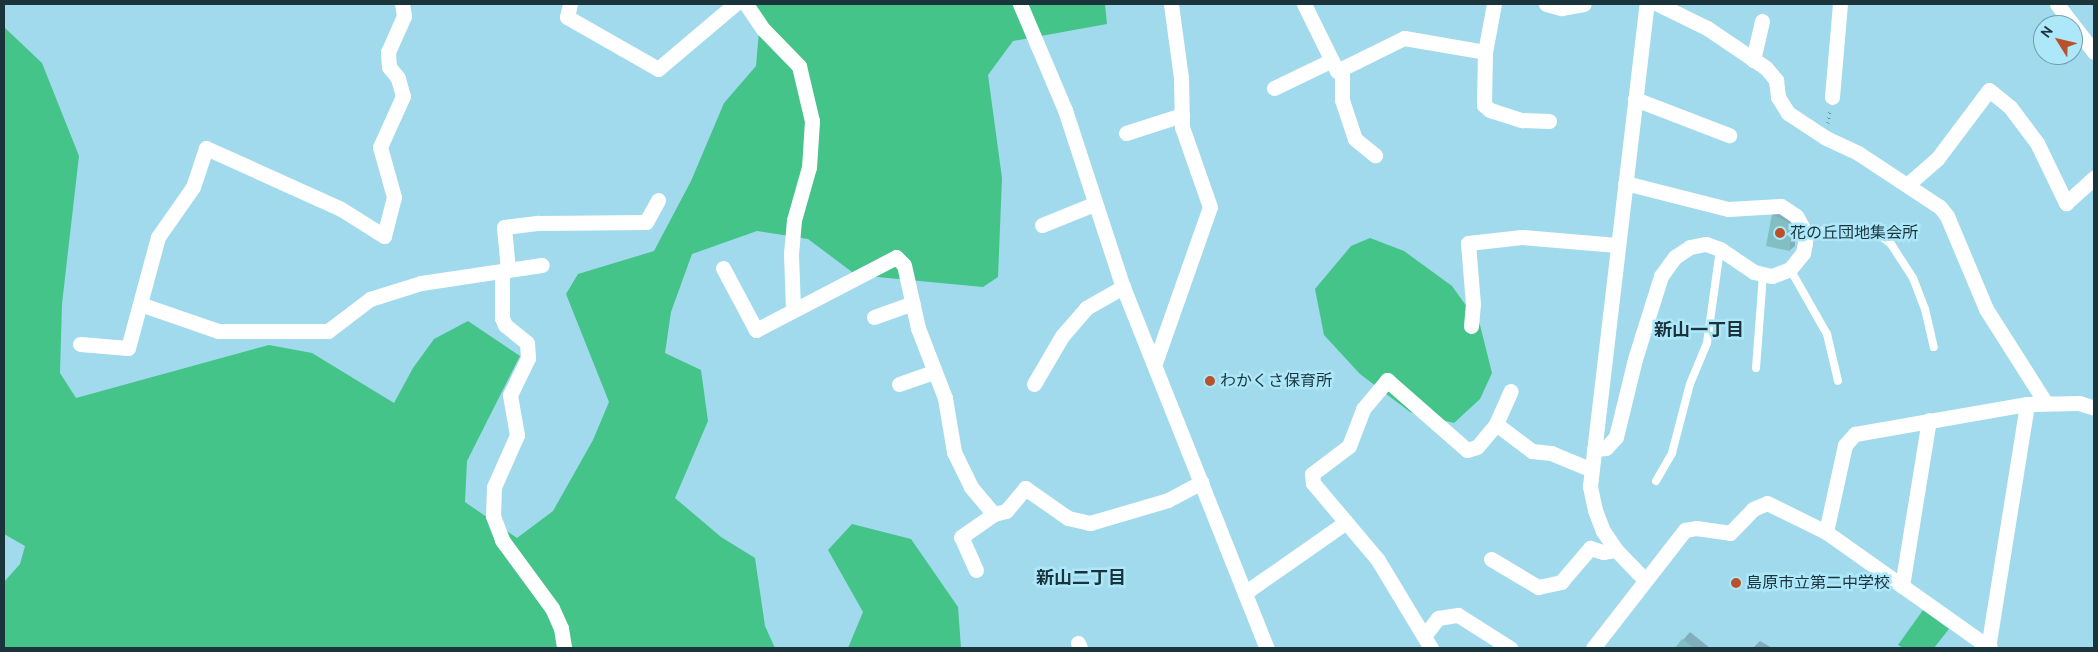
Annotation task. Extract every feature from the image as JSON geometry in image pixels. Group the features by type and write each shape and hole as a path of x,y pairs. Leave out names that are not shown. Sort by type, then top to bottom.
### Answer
{"street":[{"path":"80,344 128,348 158,237 193,187 206,148 341,209 384,236 394,198 380,147 403,96 398,78 389,67 388,52 404,16 402,4"},
{"path":"570,4 567,17 658,69 736,4"},
{"path":"746,4 763,30 799,66 812,121 809,166 794,220 791,254 793,308"},
{"path":"1020,4 1065,110 1094,204 1123,287 1246,592 1266,648"},
{"path":"1155,363 1210,207 1182,127 1181,78 1171,4"},
{"path":"1304,4 1337,65 1342,100 1355,139 1375,154"},
{"path":"1494,4 1485,52 1484,105 1490,110 1522,120 1549,121"},
{"path":"1546,4 1561,8 1584,4"},
{"path":"1645,580 1616,550 1595,510 1592,470 1617,244 1647,4"},
{"path":"1658,4 1707,28 1772,73 1778,96 1788,113 1826,138 1858,153 1940,207 1947,216 1986,309 2045,402"},
{"path":"1832,97 1840,4"},
{"path":"2057,4 2065,15"},
{"path":"1753,60 1762,21"},
{"path":"1274,88 1404,38 1485,52"},
{"path":"2083,38 2094,52"},
{"path":"1907,185 1936,159 1989,90 2010,107 2037,143 2066,202 2094,178"},
{"path":"1635,99 1730,135"},
{"path":"1126,133 1182,114"},
{"path":"1594,450 1606,448 1616,437 1635,358 1668,265 1690,247 1706,244 1720,249 1763,275 1782,274 1790,269 1803,253 1805,232 1796,216 1781,206 1728,209 1625,183"},
{"path":"564,648 561,628 552,608 502,540 493,516 494,487 517,436 510,395 528,358 527,343 505,325 502,318 505,270 504,227 538,223 646,222 658,200"},
{"path":"1042,225 1094,204"},
{"path":"1471,326 1473,304 1468,243 1522,237 1617,244"},
{"path":"723,268 756,330 793,308 896,257 904,265 912,303 944,398 954,452 971,486 994,514"},
{"path":"140,304 218,332 328,331 370,299 421,283 542,266"},
{"path":"1034,384 1062,336 1086,308 1123,287"},
{"path":"874,317 912,303"},
{"path":"899,384 934,372"},
{"path":"1427,642 1378,560 1313,483 1312,474 1349,446 1363,409 1387,380 1467,450 1477,447 1496,424 1511,391"},
{"path":"1826,532 1849,438 1929,420 2027,404 2045,402 2080,403 2094,408"},
{"path":"1593,648 1685,530 1696,528 1730,534 1759,504 1777,506 1826,532 1989,648 2027,404"},
{"path":"1902,586 1929,420"},
{"path":"1496,424 1532,451 1551,453 1592,470"},
{"path":"976,570 961,537 994,514 1006,511 1025,488 1068,518 1090,523 1168,500 1202,482"},
{"path":"1246,592 1346,522"},
{"path":"1491,559 1538,587 1561,582 1590,548 1603,552 1616,550"},
{"path":"1427,642 1438,618 1458,615 1510,648"}],"lane":[{"path":"1805,232 1862,228 1877,233 1891,244 1913,278 1925,309 1934,347"},
{"path":"1656,480 1672,453 1690,384 1707,343 1720,249"},
{"path":"1790,269 1827,334 1838,381"},
{"path":"1756,368 1763,275"}],"path":[{"path":"1826,138 1832,97"}],"green space":[{"path":"751,4 1105,4 1107,24 1013,41 988,75 1002,178 998,277 983,287 856,275 808,239 757,231 692,254 671,312 665,353 701,370 708,421 675,498 721,537 755,558 765,626 775,648 4,648 4,582 20,564 25,546 4,534 4,27 42,63 79,156 62,304 60,373 76,398 269,345 312,353 394,403 413,368 434,339 468,321 520,356 467,461 465,502 517,538 553,511 593,440 609,402 566,294 578,274 654,251 691,181 724,103 756,66 759,31"},
{"path":"1370,238 1404,251 1452,286 1480,325 1492,373 1480,399 1454,423 1410,412 1360,374 1324,335 1315,289 1351,246"},
{"path":"852,524 911,539 958,607 961,648 848,648 863,612 828,550"},
{"path":"1923,610 1949,629 1934,648 1903,648 1898,645"}],"building":[{"name":"花の丘団地集会所","path":"1772,214 1787,222 1791,229 1790,251 1766,246"},
{"path":"1682,639 1694,648 1675,648"}],"place":[{"name":"花の丘団地集会所","path":"1780,233"},
{"name":"わかくさ保育所","path":"1210,381"},
{"name":"島原市立第二中学校","path":"1736,583"}],"district":[{"name":"新山一丁目","path":"1699,330"},
{"name":"新山二丁目","path":"1081,578"}]}
